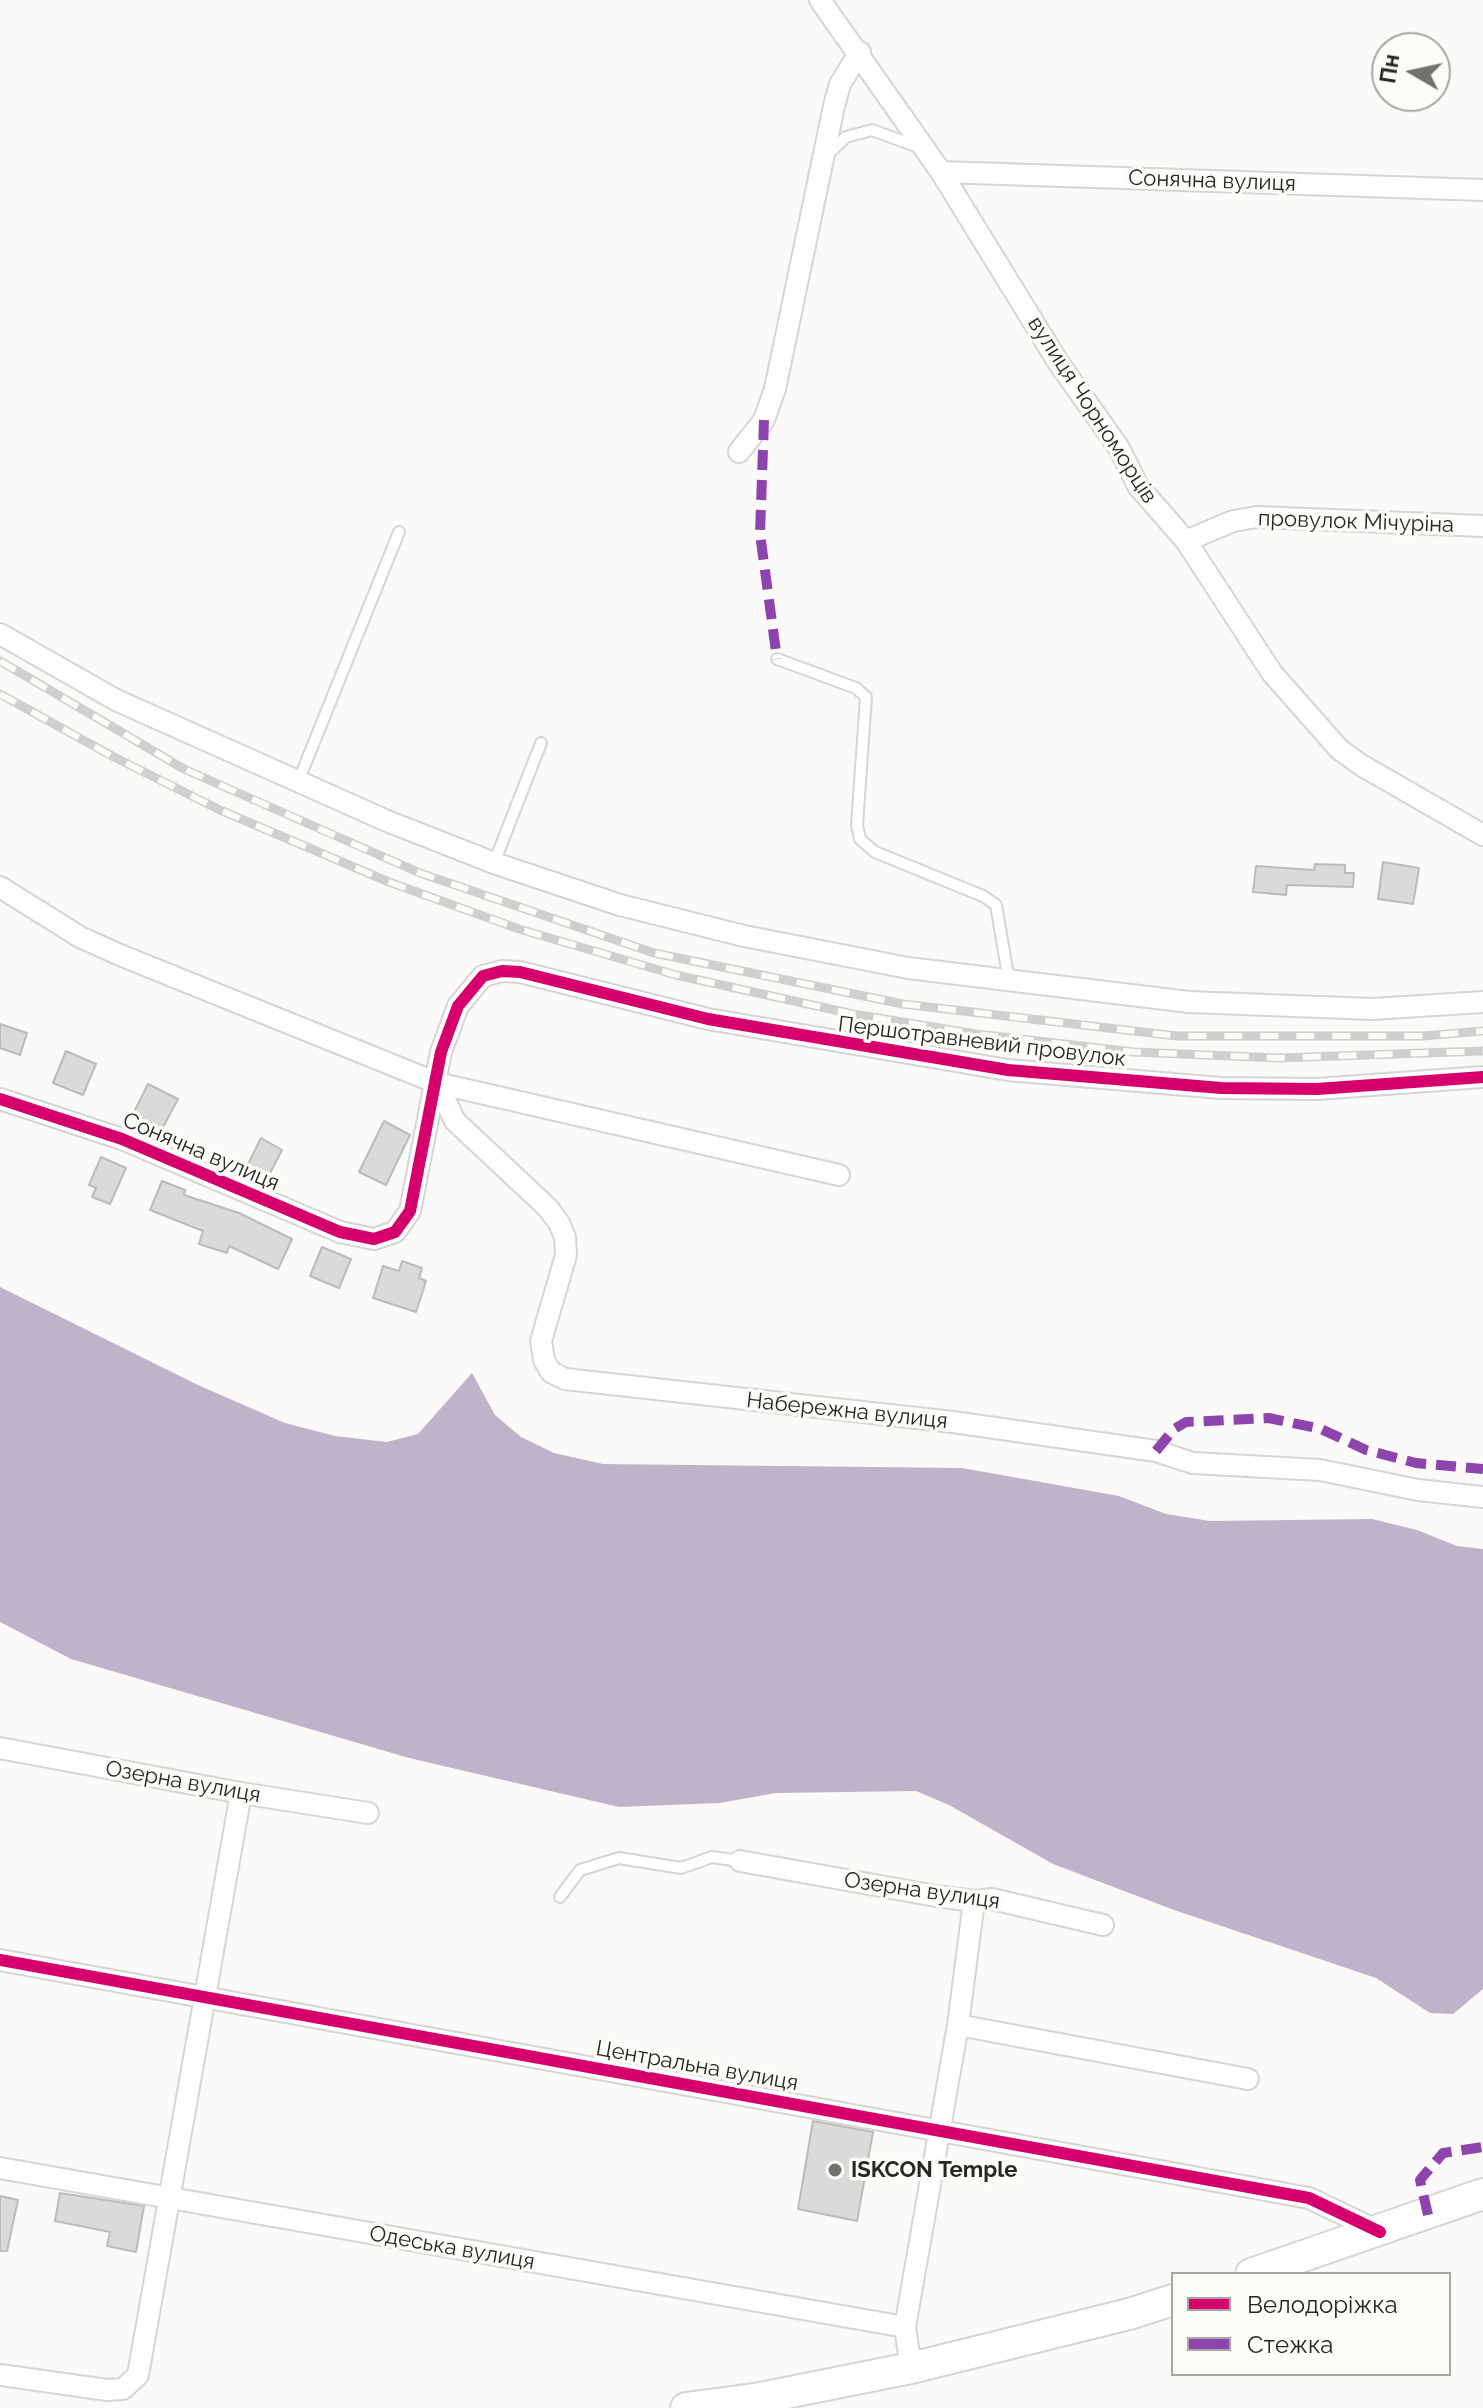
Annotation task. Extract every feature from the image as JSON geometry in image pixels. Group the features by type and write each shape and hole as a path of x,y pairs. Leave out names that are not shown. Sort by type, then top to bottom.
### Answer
{"main road":[{"path":"1257,2272 1483,2194"},
{"path":"686,2408 761,2398 911,2368 1129,2314 1171,2301"}],"street":[{"name":"вулиця Чорноморців","path":"820,0 860,52 941,172 1058,362 1119,448 1138,486 1186,541 1272,673 1330,740 1361,765 1483,835"},
{"path":"739,452 764,420 775,389 840,84 860,52"},
{"name":"Сонячна вулиця","path":"941,172 1483,190"},
{"name":"провулок Мічуріна","path":"1186,541 1233,521 1257,517 1483,526"},
{"path":"0,634 116,700 298,782 494,863 620,905 744,936 908,968 1009,983 1281,1008 1372,1009 1483,1002"},
{"path":"0,887 80,937 120,955 437,1083 839,1175"},
{"name":"Першотравневий провулок","path":"437,1083 441,1052 458,1006 469,989 483,976 502,971 520,972 708,1019 817,1040 1008,1070 1221,1088 1317,1089 1483,1077"},
{"name":"Сонячна вулиця","path":"0,1099 122,1139 340,1232 386,1238 395,1232 410,1211 437,1083"},
{"name":"Набережна вулиця","path":"437,1083 455,1121 548,1208 559,1223 565,1237 564,1264 541,1341 544,1360 551,1372 565,1379 953,1422 1156,1451 1193,1463 1320,1470 1418,1490 1483,1497"},
{"name":"Озерна вулиця","path":"0,1748 368,1813"},
{"path":"0,2375 123,2389 132,2384 143,2363 241,1793"},
{"name":"Озерна вулиця","path":"740,1861 974,1901 992,1899 1103,1925"},
{"path":"911,2368 905,2327 958,2025 974,1901"},
{"name":"Центральна вулиця","path":"0,1960 1309,2198 1380,2232"},
{"path":"958,2025 1248,2079"},
{"name":"Одеська вулиця","path":"0,2168 905,2327"}],"lane":[{"path":"821,164 846,137 857,132 888,133 926,151"},
{"path":"298,782 399,532"},
{"path":"777,659 856,688 866,697 857,825 860,839 875,852 983,896 996,905 1009,983"},
{"path":"494,863 541,743"},
{"path":"560,1897 580,1870 619,1858 681,1868 712,1857 740,1861"}],"shaded area":[{"path":"0,1287 198,1385 285,1423 335,1436 387,1442 418,1434 472,1373 495,1415 521,1437 554,1453 603,1464 962,1468 1119,1496 1166,1514 1210,1521 1372,1519 1417,1530 1457,1546 1483,1549 1483,1989 1453,2014 1430,2013 1376,1978 1174,1910 1053,1864 949,1805 916,1791 776,1793 720,1803 619,1807 409,1758 71,1659 0,1622"}],"building":[{"path":"1383,862 1419,868 1413,904 1378,899"},
{"path":"1315,864 1345,865 1345,873 1354,873 1353,887 1287,885 1286,895 1253,892 1256,866 1314,870"},
{"path":"0,1024 27,1033 20,1055 0,1048"},
{"path":"66,1051 96,1064 83,1095 53,1083"},
{"path":"148,1084 178,1099 162,1129 133,1114"},
{"path":"384,1121 410,1135 386,1185 359,1172"},
{"path":"261,1138 282,1150 268,1177 247,1166"},
{"path":"101,1157 126,1168 110,1204 92,1197 96,1188 89,1185"},
{"path":"162,1181 185,1190 184,1195 239,1213 292,1239 278,1269 229,1246 227,1253 199,1244 203,1231 150,1210"},
{"path":"322,1247 351,1259 339,1288 310,1276"},
{"path":"402,1261 422,1268 419,1278 426,1281 416,1312 373,1298 383,1266 399,1271"},
{"name":"ISKCON Temple","path":"813,2121 873,2132 857,2221 798,2209"},
{"path":"60,2193 144,2206 136,2252 107,2246 110,2232 55,2221"},
{"path":"0,2196 18,2200 7,2251 0,2251"}],"railway":[{"path":"0,661 184,769 420,873 654,953 903,1004 1177,1036 1423,1036 1483,1031"},
{"path":"0,694 112,756 220,810 389,882 519,929 676,975 853,1014 976,1034 1134,1052 1279,1058 1483,1051"}],"marked path":[{"path":"764,420 760,534 777,659"},
{"path":"1156,1451 1174,1429 1186,1422 1269,1418 1321,1429 1366,1450 1416,1463 1483,1469"},
{"path":"1428,2215 1420,2180 1443,2153 1483,2147"}],"cycle path":[{"path":"0,1099 122,1139 340,1232 374,1239 395,1232 410,1211 441,1052 458,1006 483,976 502,971 520,972 708,1019 1008,1070 1221,1088 1317,1089 1483,1077"},
{"path":"0,1960 1309,2198 1380,2232"}],"place":[{"name":"ISKCON Temple","path":"835,2170"}]}
